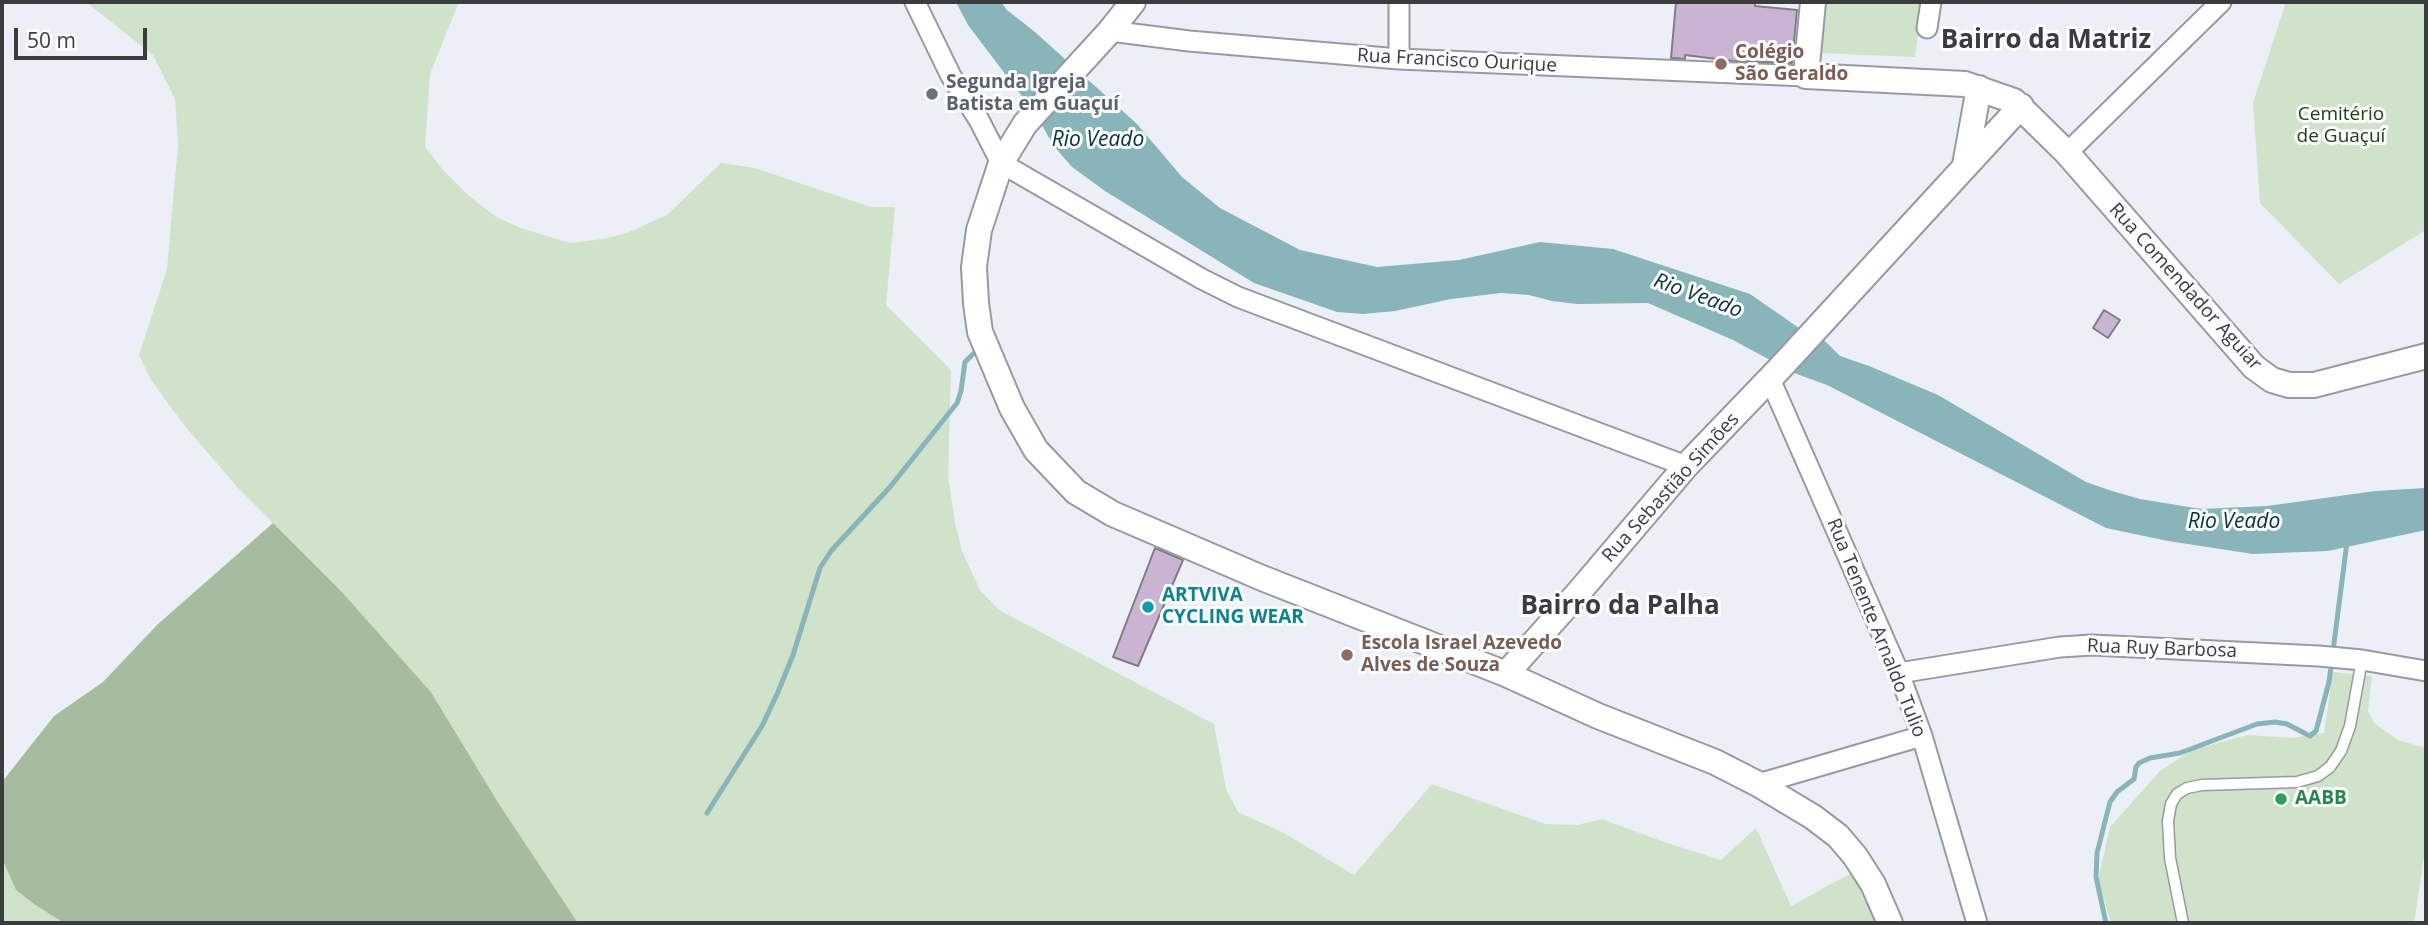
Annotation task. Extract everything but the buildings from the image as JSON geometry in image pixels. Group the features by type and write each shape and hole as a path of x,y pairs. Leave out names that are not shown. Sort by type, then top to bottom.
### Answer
{"street":[{"path":"915,2 951,75 1001,163 1238,297 1686,466"},
{"path":"1133,2 1025,124 1001,163 979,230 974,267 980,332 1012,408 1036,450 1076,492 1113,514 1239,568 1506,674 1598,716 1715,762 1758,784 1838,835 1873,884 1890,923"},
{"path":"1399,2 1399,59"},
{"path":"1813,2 1805,76 1953,83 2006,97 2021,106"},
{"path":"1927,28 1931,2"},
{"path":"2067,153 2221,2"},
{"name":"Rua Francisco Ourique","path":"1110,31 1189,41 1399,59 1805,76"},
{"path":"1965,166 1979,88"},
{"name":"Rua Comendador Aguiar","path":"2021,106 2067,153 2216,326 2254,367 2272,380 2289,386 2314,385 2426,356"},
{"name":"Rua Sebastião Simões","path":"1506,674 1580,592 1686,466 1776,373 2021,106"},
{"name":"Rua Tenente Arnaldo Tulio","path":"1776,373 1899,673 1922,736 1977,923"},
{"name":"Rua Ruy Barbosa","path":"1899,673 2060,647 2092,645 2319,656 2426,671"},
{"path":"1758,784 1922,736"}],"lane":[{"path":"2183,923 2170,858 2168,821 2171,804 2177,794 2187,788 2202,785 2297,782 2318,776 2330,767 2341,751 2350,726 2353,660"}],"green space":[{"path":"86,2 459,2 430,74 425,147 468,195 496,217 570,243 627,233 667,215 721,163 755,168 870,207 895,207 886,305 951,370 948,476 962,551 980,590 999,610 1214,724 1226,789 1238,812 1284,833 1354,875 1432,784 1545,824 1577,825 1602,819 1721,860 1756,828 1791,906 1862,867 1882,923 578,923 499,804 431,692 341,591 238,488 184,425 151,380 139,355 167,269 178,145 175,99 153,55"},
{"path":"1822,2 1922,2 1915,57 1818,53"},
{"name":"Cemitério de Guaçuí","path":"2286,2 2426,2 2426,230 2339,284 2260,203 2253,103"},
{"path":"273,523 341,591 431,692 499,804 578,923 64,923 16,890 2,859 2,782 54,716 103,682 158,624"},
{"name":"AABB","path":"2333,672 2372,676 2368,711 2374,723 2398,740 2426,748 2426,844 2414,923 2111,923 2098,880 2110,827 2160,771 2192,750 2247,735 2292,738 2324,733"},
{"path":"2,859 16,890 64,923 2,923"}],"water":[{"name":"Rio Veado","path":"956,2 1001,2 1137,124 1182,177 1220,208 1300,250 1377,267 1459,260 1540,242 1613,249 1750,294 1799,328 1770,360 1733,340 1648,303 1577,304 1501,293 1363,314 1337,312 1254,283 1105,191 1072,167 1053,145 1037,116 968,25"},
{"path":"1823,339 1840,356 1938,395 2086,482 2112,491 2140,499 2201,509 2267,506 2375,491 2426,488 2426,530 2328,551 2253,554 2106,528 1827,385 1794,373"}],"waterway":[{"path":"707,813 762,726 778,692 793,655 820,568 831,551 890,487 957,403 965,362 973,354"},
{"path":"2106,923 2096,877 2097,853 2110,802 2117,792 2134,779 2139,763 2150,758 2180,753 2257,724 2287,724 2310,736 2316,731 2329,682 2347,542"}],"place":[{"name":"Colégio São Geraldo","path":"1721,64"},
{"name":"Segunda Igreja Batista em Guaçuí","path":"932,94"},
{"name":"ARTVIVA CYCLING WEAR","path":"1148,607"},
{"name":"Escola Israel Azevedo Alves de Souza","path":"1347,655"},
{"name":"AABB","path":"2281,799"}],"district":[{"name":"Bairro da Matriz","path":"2046,41"},
{"name":"Bairro da Palha","path":"1620,607"}]}
